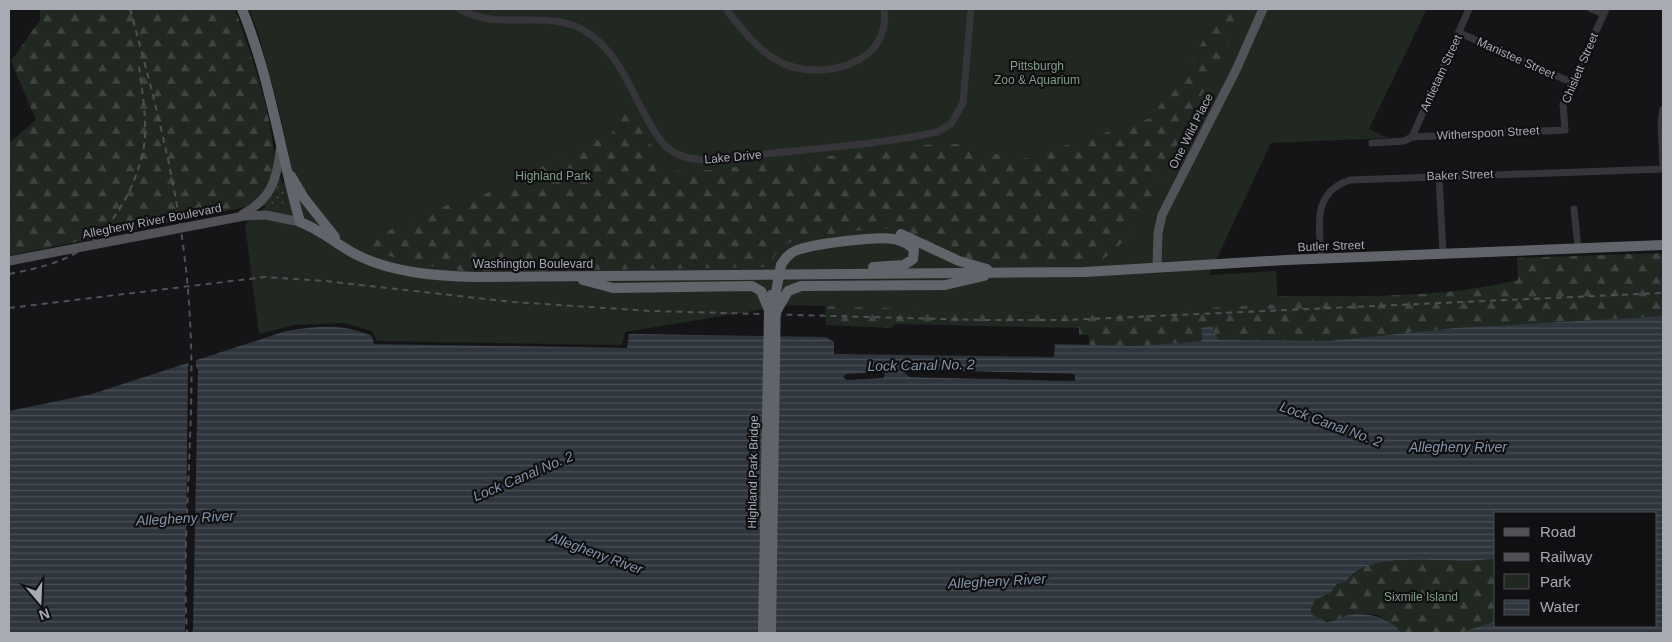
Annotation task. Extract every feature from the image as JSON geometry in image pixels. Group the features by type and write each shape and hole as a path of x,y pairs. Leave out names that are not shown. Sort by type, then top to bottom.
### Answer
{"highway":[{"path":"242,9 264,73 282,155 300,222"},
{"path":"282,155 304,198 342,246"},
{"name":"Washington Boulevard","path":"300,222 318,229 342,246 381,265 434,275 475,277 567,276 777,268 1000,273"},
{"path":"772,311 777,268 782,253 800,243 884,232 908,236 959,261 1000,273"},
{"path":"877,238 904,242 912,248 915,254 909,263 900,265 777,268 790,254 805,248 877,238"},
{"name":"Butler Street","path":"1000,273 1085,272 1321,258 1663,245"},
{"path":"772,311 788,291 801,286 945,285 1000,273"},
{"path":"567,276 613,288 752,286 761,291 772,311"},
{"name":"Highland Park Bridge","path":"763,633 772,311"},
{"name":"Highland Park Bridge","path":"771,633 772,311"}],"main road":[{"name":"One Wild Place","path":"1157,268 1158,233 1162,215 1236,70 1264,9"},
{"path":"235,217 259,204 271,192 276,181 282,155"},
{"name":"Allegheny River Boulevard","path":"9,261 235,217 266,215 300,222"}],"street":[{"name":"Lake Drive","path":"460,9 487,19 557,23 582,29 597,40 616,63 664,144 682,156 704,160 810,149 936,132 951,124 963,103 971,9"},
{"path":"726,9 768,54 791,67 814,71 847,66 868,52 882,31 884,9"},
{"name":"Antietam Street","path":"1412,137 1460,33 1469,9"},
{"path":"1591,9 1605,12"},
{"name":"Chislett Street","path":"1564,130 1563,104 1605,12"},
{"name":"Manistee Street","path":"1460,33 1573,83"},
{"path":"1663,109 1661,122 1663,167"},
{"name":"Witherspoon Street","path":"1372,143 1404,141 1412,137 1564,130"},
{"name":"Baker Street","path":"1321,258 1320,212 1323,200 1334,188 1356,179 1663,167"},
{"path":"1439,176 1443,254"},
{"path":"1574,209 1578,248"}],"green space":[{"path":"40,9 235,9 264,99 270,126 274,150 274,172 267,191 245,207 9,256 9,143 36,120 11,61 40,20"},
{"name":"Highland Park","path":"249,9 1427,9 1369,129 1388,138 1271,143 1209,275 1276,271 1278,304 1112,313 1112,315 790,305 625,332 622,345 377,341 372,331 343,323 295,325 259,334 245,224 276,198 291,165 278,106 259,36"},
{"path":"1225,9 1245,9 1150,198 1124,241 1101,261 997,265 965,260 895,230 880,228 800,238 781,249 769,267 469,272 412,263 355,245 455,202 477,198 612,133 630,107 655,152 668,166 679,171 711,170 922,145 957,144 1019,160 1151,118"},
{"path":"280,176 287,205 285,208 261,206 273,193"},
{"path":"1663,253 1663,316 1455,328 1329,341 1218,340 1201,329 1202,341 1135,346 1089,345 1089,335 1079,335 1079,328 896,324 891,328 826,325 825,306 1112,315 1112,313 1278,304 1277,296 1368,296 1459,291 1518,280 1517,258"},
{"name":"Sixmile Island","path":"1494,559 1494,622 1459,633 1402,633 1389,621 1373,614 1357,615 1330,621 1316,618 1311,612 1312,604 1317,597 1327,595 1337,584 1346,582 1354,572 1367,566 1400,560 1465,561"}],"water":[{"path":"1663,316 1663,633 1459,633 1494,622 1494,627 1657,627 1657,512 1494,512 1494,559 1465,561 1400,560 1367,566 1354,572 1346,582 1337,584 1330,593 1315,600 1311,608 1312,615 1327,622 1345,616 1361,614 1376,616 1390,622 1402,633 9,633 9,411 92,394 286,331 319,327 340,327 372,336 374,344 627,348 629,334 826,337 834,342 834,354 1054,357 1055,344 1135,346 1202,341 1201,328 1212,326 1218,340 1329,341 1455,328","holes":["910,370 1075,374 1075,381 910,377 905,373"]}],"pier":[{"path":"196,358 196,368 198,369 193,628 192,633 185,633 188,369 189,360"},
{"path":"910,370 1075,374 1075,381 910,377 905,373","holes":["910,373 1073,376 1073,378 909,374"]},
{"path":"883,372 885,375 883,378 847,380 843,377 846,374"}],"railway":[{"path":"130,9 169,163 187,280 191,359 186,555 187,633"},
{"path":"9,274 48,265 78,252 92,242 116,215 133,182 144,145 144,102 139,66"},
{"path":"9,308 265,277 325,281 513,302 651,311 980,320 1067,320 1663,293"}],"park label":[{"name":"Pittsburgh Zoo & Aquarium","path":"1037,73"}],"water label":[{"name":"Lock Canal No. 2","path":"921,365"},
{"name":"Lock Canal No. 2","path":"1331,424"},
{"name":"Allegheny River","path":"1458,447"},
{"name":"Lock Canal No. 2","path":"523,476"},
{"name":"Allegheny River","path":"185,518"},
{"name":"Allegheny River","path":"596,553"},
{"name":"Allegheny River","path":"997,581"}]}
